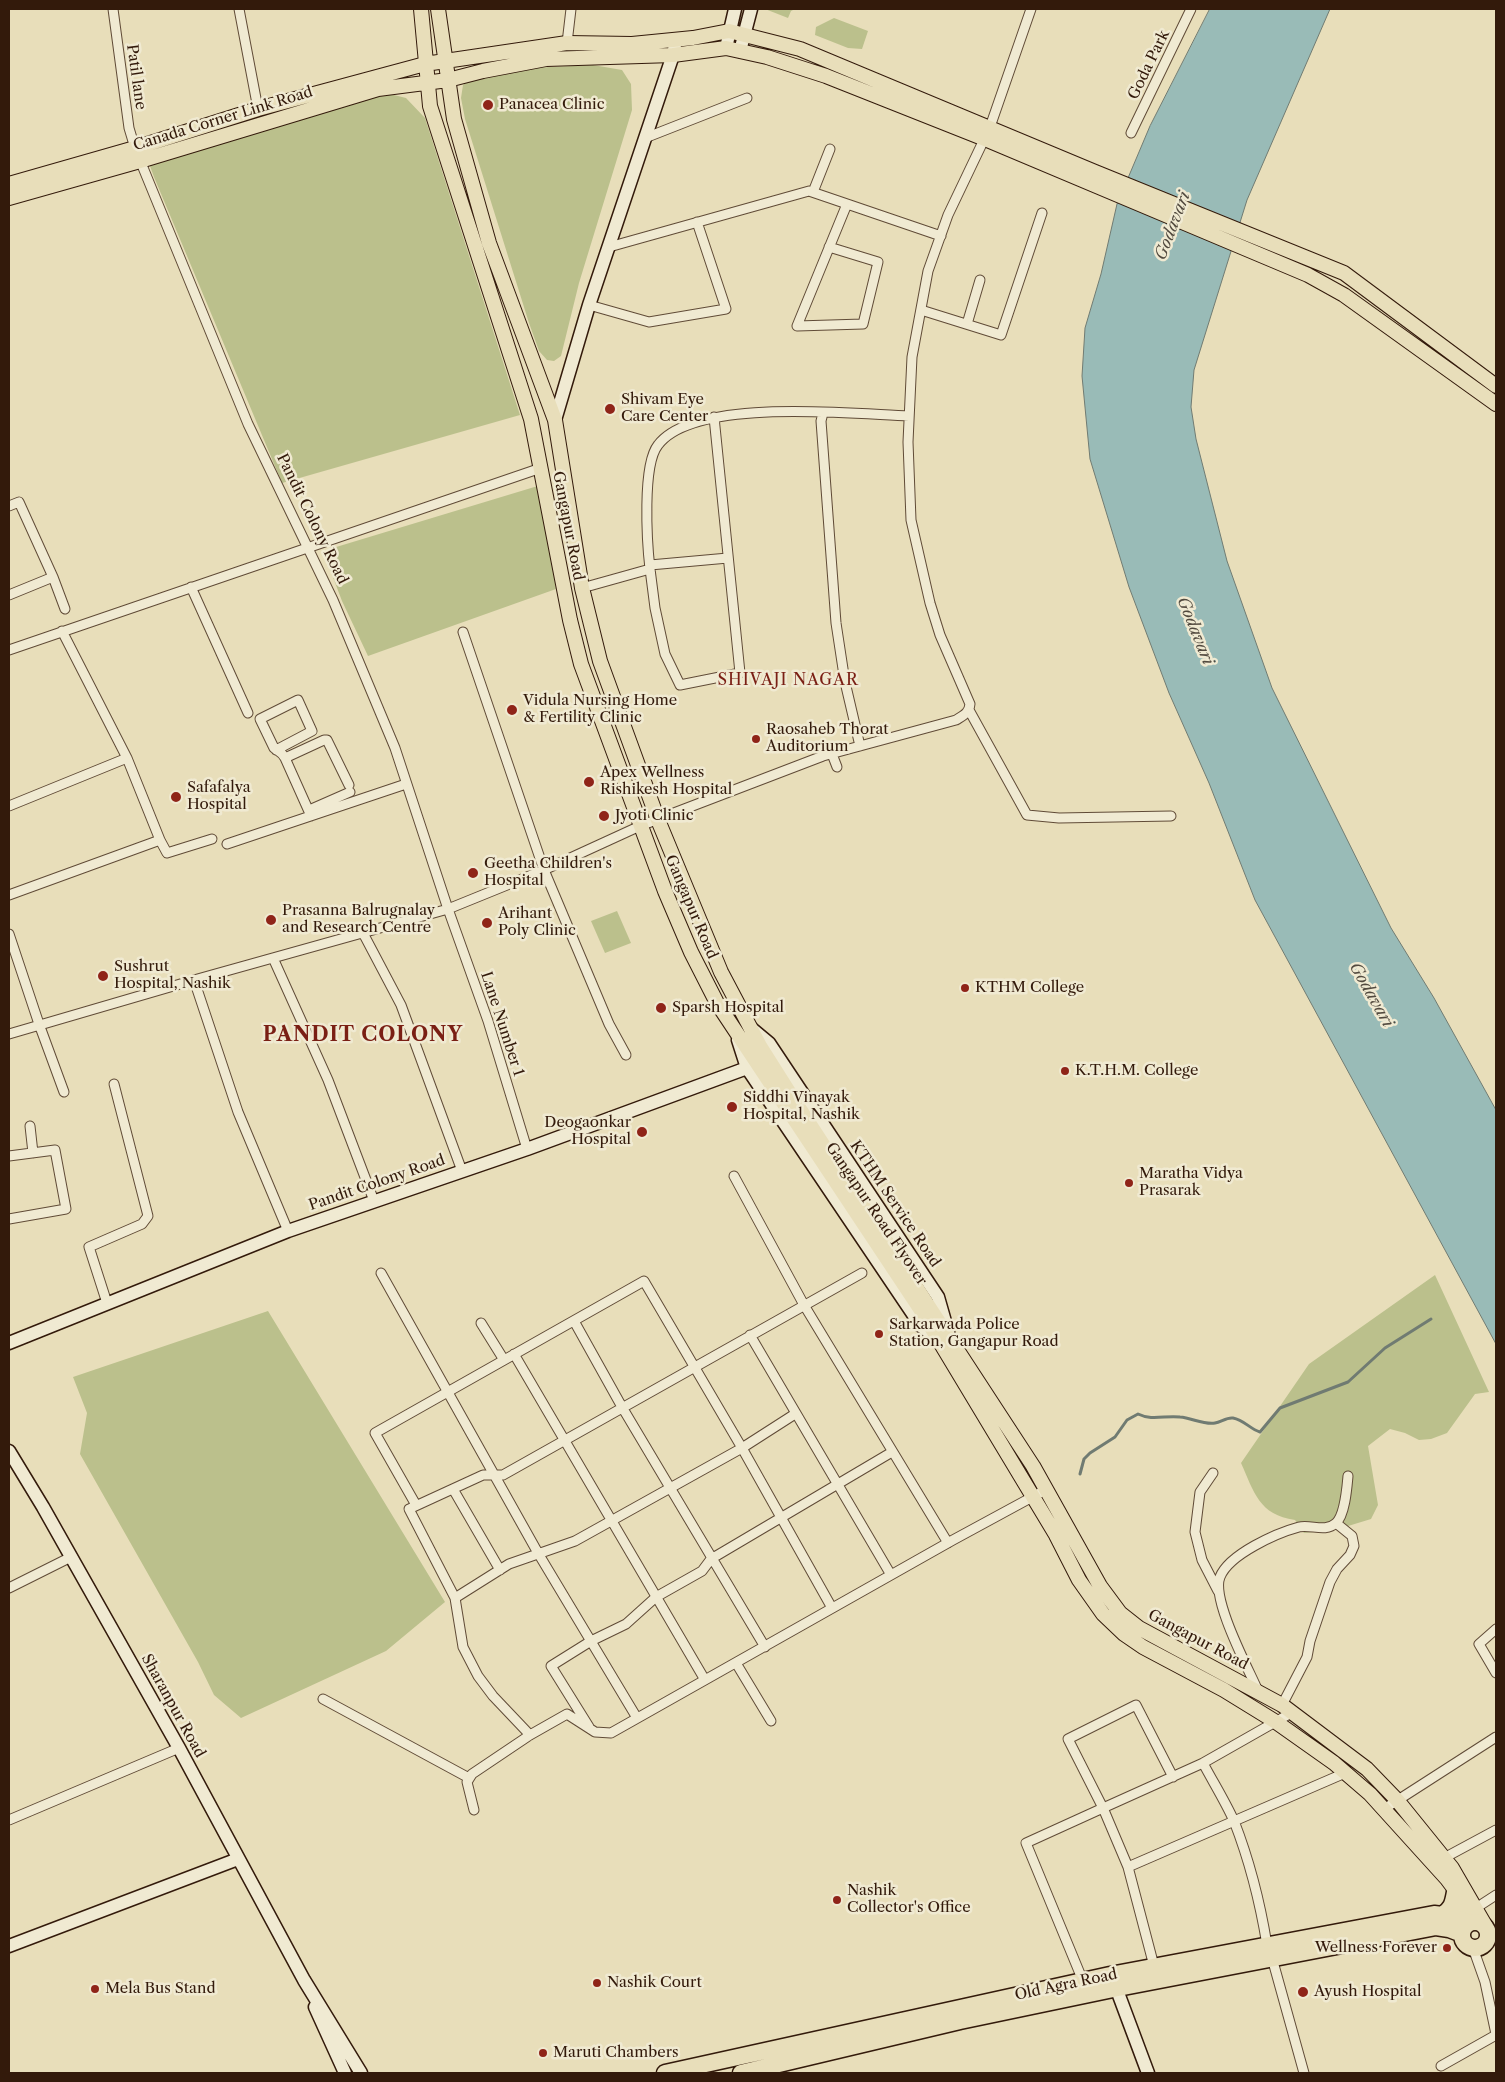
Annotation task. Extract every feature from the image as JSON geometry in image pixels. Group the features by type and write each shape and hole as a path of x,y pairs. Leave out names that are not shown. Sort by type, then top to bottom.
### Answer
{"highway":[{"path":"1442,1915 1450,1910 1455,1892"},
{"name":"Old Agra Road","path":"741,2073 960,2021 1114,1981 1269,1952 1434,1914 1452,1916 1478,1929"},
{"name":"Old Agra Road","path":"665,2073 1083,1981 1114,1981 1154,1966 1269,1952 1436,1927 1478,1929"},
{"path":"1475,1948 1481,1947 1487,1941 1489,1933 1478,1929 1465,1943 1475,1948 1496,1947"}],"main road":[{"name":"Gangapur Road","path":"421,9 427,84 433,115 531,419 570,620 581,664 665,891 691,952 717,1003 736,1032"},
{"name":"Gangapur Road","path":"438,9 454,119 489,243 554,420 582,588 600,661 658,820 721,972 749,1026"},
{"name":"Canada Corner Link Road","path":"9,198 138,155 258,109 425,64 567,43 632,44 676,40 729,31"},
{"path":"729,31 800,48 988,133 1096,187 1308,275 1344,295 1496,404"},
{"name":"Canada Corner Link Road","path":"9,184 138,155 378,89 427,84 546,59 672,55 726,48 766,57 826,76 988,133"},
{"path":"988,133 1095,172 1312,258 1344,273 1496,386"},
{"name":"Gangapur Road Flyover","path":"749,1026 755,1050"},
{"name":"Gangapur Road Flyover","path":"736,1032 755,1050 944,1337"},
{"name":"Gangapur Road","path":"944,1337 1047,1489 1100,1586 1120,1613 1139,1628 1258,1691 1286,1709 1367,1769 1397,1800 1444,1858 1476,1908 1478,1929"},
{"name":"Gangapur Road","path":"944,1337 1056,1535 1079,1580 1103,1614 1124,1634 1143,1647 1224,1690 1276,1722 1345,1773 1384,1809 1447,1878 1478,1929"}],"street":[{"name":"Patil lane","path":"113,9 128,128 138,155"},
{"path":"239,9 258,109"},
{"path":"567,43 571,9"},
{"path":"726,48 735,9"},
{"path":"740,51 743,34 752,9"},
{"path":"9,1034 448,909 544,870 640,826 832,754 956,720 965,715 969,710 970,704 940,635 930,603 911,520 908,442 912,357 928,271 948,215 988,133 1031,9"},
{"name":"Goda Park","path":"1131,133 1191,9"},
{"path":"554,420 589,305 676,40"},
{"path":"645,138 747,98"},
{"path":"813,192 830,149"},
{"name":"Pandit Colony Road","path":"138,155 248,424 333,600 395,748 448,909"},
{"path":"609,247 809,191 940,236"},
{"path":"829,247 878,262 862,324 797,326 829,247 847,204"},
{"path":"921,310 1001,335 1042,214"},
{"path":"589,305 649,322 726,309 697,222"},
{"path":"967,324 980,280"},
{"path":"714,417 740,673 680,685 665,654 655,608 647,544 649,467 657,446 670,434 714,417 786,412 909,416"},
{"path":"823,413 821,421 836,623 845,682 860,746"},
{"path":"9,650 541,468"},
{"path":"9,506 20,502 65,609"},
{"path":"582,588 650,567 728,558"},
{"path":"9,595 52,577"},
{"path":"192,587 248,713"},
{"path":"62,631 127,758 167,853 212,839"},
{"path":"463,632 544,870 609,1024 626,1056"},
{"path":"276,750 312,731 298,700 260,718 276,750 281,751 285,758 310,813"},
{"path":"969,710 1027,815 1059,818 1171,816"},
{"path":"285,758 327,740 350,788 326,807"},
{"path":"832,754 837,767"},
{"path":"9,806 127,758"},
{"path":"227,844 326,807 406,784"},
{"path":"9,895 160,840"},
{"name":"Lane Number 1","path":"448,909 488,1021 526,1149"},
{"path":"363,933 401,1005 462,1171"},
{"path":"9,934 64,1092"},
{"path":"273,958 328,1080 374,1201"},
{"path":"194,980 238,1112 288,1231"},
{"name":"KTHM Service Road","path":"749,1026 769,1042 938,1297 944,1337"},
{"path":"736,1032 747,1068 920,1326 944,1337"},
{"name":"Pandit Colony Road","path":"12,1340 288,1231 526,1149 747,1068"},
{"path":"107,1303 89,1247 142,1224 148,1216 114,1084"},
{"path":"30,1126 33,1153"},
{"path":"9,1156 55,1150 66,1209 9,1219"},
{"path":"734,1176 804,1305 948,1543"},
{"path":"381,1273 449,1392 493,1475 637,1718"},
{"path":"530,1734 493,1696 478,1676 464,1647 456,1598 409,1509 482,1475 503,1475 862,1273"},
{"path":"416,1505 375,1433 644,1281 742,1448 832,1608"},
{"path":"574,1321 622,1408 764,1646"},
{"path":"481,1323 504,1360"},
{"path":"750,1336 891,1575"},
{"path":"514,1354 705,1680"},
{"path":"456,1598 500,1570 538,1553 574,1541 611,1522 742,1448 795,1414"},
{"name":"Sharanpur Road","path":"9,1451 178,1748 304,1980 336,2029 361,2073"},
{"path":"590,1730 551,1666 590,1641 626,1624 656,1598 702,1571 711,1558 892,1452"},
{"path":"1213,1473 1200,1492 1195,1532 1202,1560 1218,1591 1229,1628 1258,1691"},
{"path":"1218,1591 1220,1577 1226,1566 1249,1549 1275,1536 1301,1527 1325,1528 1336,1523 1341,1515 1348,1476"},
{"path":"452,1489 500,1570"},
{"path":"474,1810 467,1782 469,1778 481,1766 530,1734 567,1714 590,1730 611,1733 1047,1489"},
{"path":"1083,1981 1026,1843 1203,1763 1276,1722 1286,1709 1307,1657 1310,1641 1330,1582 1337,1569 1350,1555 1354,1546 1352,1536 1336,1523"},
{"path":"9,1588 71,1557"},
{"path":"1496,1628 1479,1644 1496,1673"},
{"path":"736,1663 772,1721"},
{"path":"323,1698 469,1778"},
{"path":"1154,1966 1128,1867 1103,1808 1068,1739 1136,1705 1172,1777"},
{"path":"1384,1809 1496,1737"},
{"path":"9,1820 178,1748"},
{"path":"1203,1763 1233,1820 1254,1880 1269,1952 1304,2073"},
{"path":"1128,1867 1345,1773"},
{"path":"1444,1858 1496,1830"},
{"path":"9,1946 238,1859"},
{"path":"1476,1908 1496,1895"},
{"path":"1441,2066 1496,2034 1485,1982 1475,1948"},
{"name":"Sharanpur Road","path":"304,1980 325,2033 345,2073"},
{"path":"1114,1981 1148,2073"}],"green space":[{"path":"765,9 795,9 791,11 788,18"},
{"path":"834,18 868,31 862,49 848,48 815,35 816,27"},
{"path":"593,65 622,70 631,84 632,110 579,283 561,356 554,361 547,360 539,351 529,323 465,119 461,98 463,85 475,75 485,70"},
{"path":"382,92 406,98 425,118 520,415 282,483 150,166 152,160"},
{"path":"541,485 556,589 368,656 342,601 323,551"},
{"path":"617,911 631,943 605,953 591,921"},
{"path":"1435,1275 1489,1392 1475,1394 1447,1433 1431,1439 1419,1440 1405,1433 1390,1429 1368,1446 1378,1505 1371,1519 1335,1530 1304,1533 1295,1520 1273,1513 1259,1500 1241,1463 1309,1364"},
{"path":"268,1311 445,1602 386,1651 241,1718 214,1695 198,1662 80,1454 87,1413 73,1377"}],"water":[{"name":"Godavari","path":"1210,9 1330,9 1247,200 1194,370 1191,407 1196,439 1227,561 1272,688 1391,928 1434,998 1496,1110 1496,1344 1255,900 1209,783 1169,693 1129,587 1090,459 1082,376 1085,328 1101,274 1117,204 1150,126"}],"waterway":[{"path":"1080,1474 1084,1459 1115,1437 1127,1420 1138,1414 1148,1417 1180,1417 1211,1423 1233,1418 1260,1432 1280,1408 1348,1382 1385,1348 1431,1319"}],"place":[{"name":"Panacea Clinic","path":"488,105"},
{"name":"Shivam Eye Care Center","path":"610,409"},
{"name":"Vidula Nursing Home & Fertility Clinic","path":"512,710"},
{"name":"Raosaheb Thorat Auditorium","path":"756,739"},
{"name":"Apex Wellness Rishikesh Hospital","path":"589,782"},
{"name":"Safafalya Hospital","path":"176,797"},
{"name":"Jyoti Clinic","path":"604,816"},
{"name":"Geetha Children's Hospital","path":"473,873"},
{"name":"Prasanna Balrugnalay and Research Centre","path":"271,920"},
{"name":"Arihant Poly Clinic","path":"487,923"},
{"name":"Sushrut Hospital, Nashik","path":"103,976"},
{"name":"KTHM College","path":"965,988"},
{"name":"Sparsh Hospital","path":"661,1008"},
{"name":"K.T.H.M. College","path":"1065,1071"},
{"name":"Siddhi Vinayak Hospital, Nashik","path":"732,1107"},
{"name":"Deogaonkar Hospital","path":"642,1132"},
{"name":"Maratha Vidya Prasarak","path":"1129,1183"},
{"name":"Sarkarwada Police Station, Gangapur Road","path":"879,1334"},
{"name":"Nashik Collector's Office","path":"837,1900"},
{"name":"Wellness Forever","path":"1447,1948"},
{"name":"Nashik Court","path":"597,1983"},
{"name":"Mela Bus Stand","path":"95,1989"},
{"name":"Ayush Hospital","path":"1303,1992"},
{"name":"Maruti Chambers","path":"543,2053"}],"district":[{"name":"SHIVAJI NAGAR","path":"788,680"},
{"name":"PANDIT COLONY","path":"363,1035"}]}
